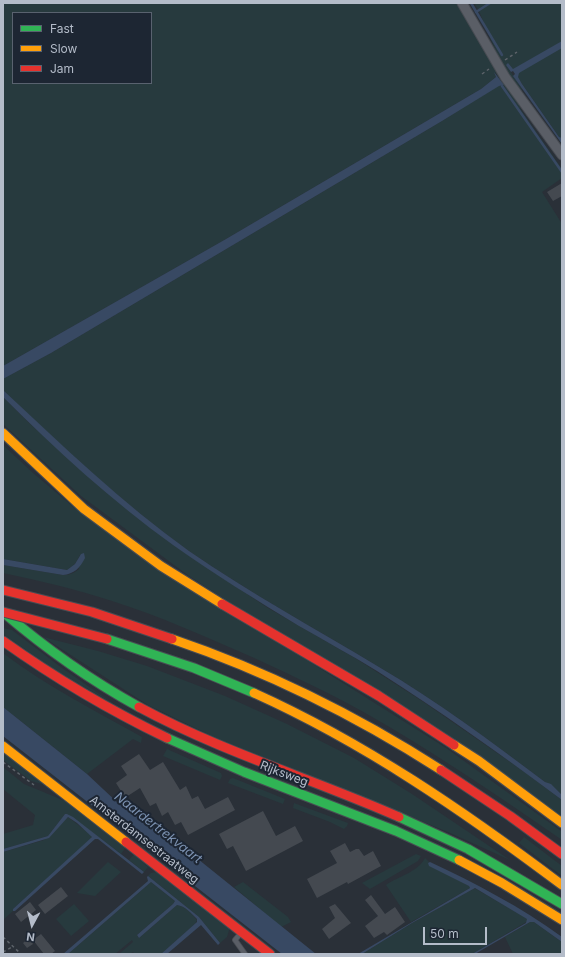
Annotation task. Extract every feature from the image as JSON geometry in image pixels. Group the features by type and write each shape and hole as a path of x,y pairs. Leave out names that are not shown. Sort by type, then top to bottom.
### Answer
{"main road":[{"path":"3,434 84,509 161,566 206,595 379,696 479,761 562,823"},
{"path":"3,590 65,604 155,631 240,664 269,677 347,715 450,775 562,854"},
{"path":"3,612 107,639 158,656 261,696 333,731 438,795 562,885"},
{"path":"3,612 61,658 103,686 148,712 203,738 337,791 453,842 496,864 562,904"},
{"name":"Rijksweg","path":"3,641 49,673 156,733 224,764 396,831 492,878 562,920"},
{"name":"Amsterdamsestraatweg","path":"3,746 270,954"}],"street":[{"path":"462,3 505,77 562,155"}],"lane":[{"path":"242,932 235,940 245,954"}],"path":[{"path":"506,59 517,52"},
{"path":"482,74 490,69"},
{"path":"3,937 20,954"},
{"path":"3,952 12,946"}],"green space":[{"path":"3,3 456,3 517,98 521,110 562,169 562,178 542,192 562,224 562,795 551,785 484,737 401,680 259,596 164,533 93,474 3,390 3,379 51,353 442,121 499,85 503,85 495,72 496,77 481,89 226,239 3,366"},
{"path":"474,3 562,3 562,141 513,69 506,65 522,89 521,93 499,59 479,11"},
{"path":"3,397 28,422 83,471 172,544 268,608 355,658 422,701 526,773 562,800 562,817 189,576 81,496 3,424"},
{"path":"3,445 71,505 327,673 446,748 561,831 562,840 417,744 353,706 296,677 200,634 130,607 71,589 3,573 3,565 63,575 70,574 79,569 80,555 75,564 67,570 3,559"},
{"path":"3,628 12,630 62,668 114,704 58,672 3,634"},
{"path":"43,637 98,651 147,666 225,696 287,724 354,758 412,794 510,860 448,832 220,740 148,705"},
{"path":"3,653 53,687 142,737 141,743 133,739 87,774 3,707"},
{"path":"167,749 221,773 222,776 220,780 163,756"},
{"path":"3,750 45,785 31,781 3,760"},
{"path":"3,767 24,784 65,801 126,847 121,854 65,814 48,836 3,849 3,834 33,825 35,815 3,789"},
{"path":"233,778 285,799 283,804 228,783 230,779"},
{"path":"294,803 348,823 347,826 344,829 293,808"},
{"path":"68,817 91,835 92,838 13,909 13,911 3,920 3,852 44,840"},
{"path":"524,837 562,866 562,876 519,843"},
{"path":"134,854 148,867 144,872 129,860"},
{"path":"416,854 421,856 418,861 370,889 362,883"},
{"path":"425,858 429,862 428,863 469,886 470,888 411,922 386,885 418,867"},
{"path":"108,862 121,872 95,896 77,893"},
{"path":"156,872 230,927 227,937 220,943 199,917 148,876 151,873"},
{"path":"151,882 175,901 137,935 139,938 177,905 186,909 197,920 195,924 161,954 135,954 133,952 130,954 119,954 133,942 132,940 115,954 68,954"},
{"path":"243,882 288,917 291,922 281,927 234,887"},
{"path":"473,889 476,889 528,919 528,921 472,954 362,954 412,923"},
{"path":"74,904 89,921 71,936 56,919"},
{"path":"530,922 534,922 562,942 562,954 513,954 505,937"}],"water":[{"path":"562,41 562,48 519,73 518,77 559,137 562,138 562,144 513,76 515,74 513,71 511,72 506,65 508,63 513,69"},
{"path":"494,72 504,85 499,86 51,353 3,379 3,366 226,239 481,89 496,77"},
{"path":"3,390 117,494 164,533 259,596 401,680 443,708 545,782 551,784 562,795 562,800 517,766 401,686 299,626 220,577 173,545 128,511 64,456 3,397"},
{"path":"84,553 85,558 79,568 73,572 63,575 3,565 3,559 67,570 75,564 81,554"},
{"path":"3,707 87,774 119,804 139,816 188,851 316,954 282,954 3,736"},
{"path":"65,814 73,817 144,872 142,874 98,839 95,839 15,911 13,911 13,909 92,837 68,817 49,838 3,852 3,849 48,836"},
{"path":"430,862 464,878 514,906 562,937 562,942 534,922 530,922 475,954 472,954 526,923 527,919 475,888 412,923 362,954 358,954 470,888 469,886 429,866 428,863"},
{"path":"148,876 199,917 220,943 218,945 201,925 167,954 161,954 197,922 197,919 188,910 177,905 139,938 137,935 175,901 151,882 68,954 63,954 148,881"}],"building":[{"path":"562,183 562,196 553,201 547,192"},
{"path":"139,754 150,770 163,762 180,790 186,786 192,799 198,796 205,809 228,797 235,810 188,835 181,822 175,825 168,812 162,816 156,803 150,806 140,788 123,799 119,792 121,791 116,783 127,775 121,766"},
{"path":"263,811 276,836 295,826 303,841 246,871 233,846 227,849 219,834"},
{"path":"345,843 350,852 359,849 364,856 373,851 381,866 348,884 347,882 317,898 307,879 337,863 330,851"},
{"path":"61,887 68,896 45,914 38,905"},
{"path":"371,895 385,914 395,907 405,922 387,935 384,932 374,938 365,926 378,916 365,900"},
{"path":"30,902 36,910 21,922 15,914"},
{"path":"335,904 351,923 329,939 322,929 335,918 329,907"},
{"path":"41,934 55,951 51,954 44,954 33,940"},
{"path":"29,938 33,944 27,948 23,943"}],"waterway":[{"path":"471,3 502,55"},
{"path":"476,12 490,3"},
{"path":"502,86 562,172"}],"traffic: fast":[{"path":"3,612 68,663 139,707"},
{"path":"107,639 194,668 254,693"},
{"path":"167,738 244,772 396,831 459,860"},
{"path":"399,817 468,849 562,904"}],"traffic: slow":[{"path":"3,433 84,509 161,566 222,604"},
{"path":"172,639 242,665 310,696 377,731 441,770"},
{"path":"254,693 375,756 489,831 562,885"},
{"path":"454,745 479,761 562,823"},
{"path":"3,746 126,842"},
{"path":"459,860 502,883 562,920"}],"traffic: jam":[{"path":"3,590 92,612 172,639"},
{"path":"222,604 379,696 454,745"},
{"path":"3,612 107,639"},
{"path":"3,641 42,668 83,693 167,738"},
{"path":"139,707 170,723 235,752 367,803 399,817"},
{"path":"441,770 510,816 562,854"},
{"path":"126,842 270,954"}],"water label":[{"name":"Naardertrekvaart","path":"158,828"}]}
